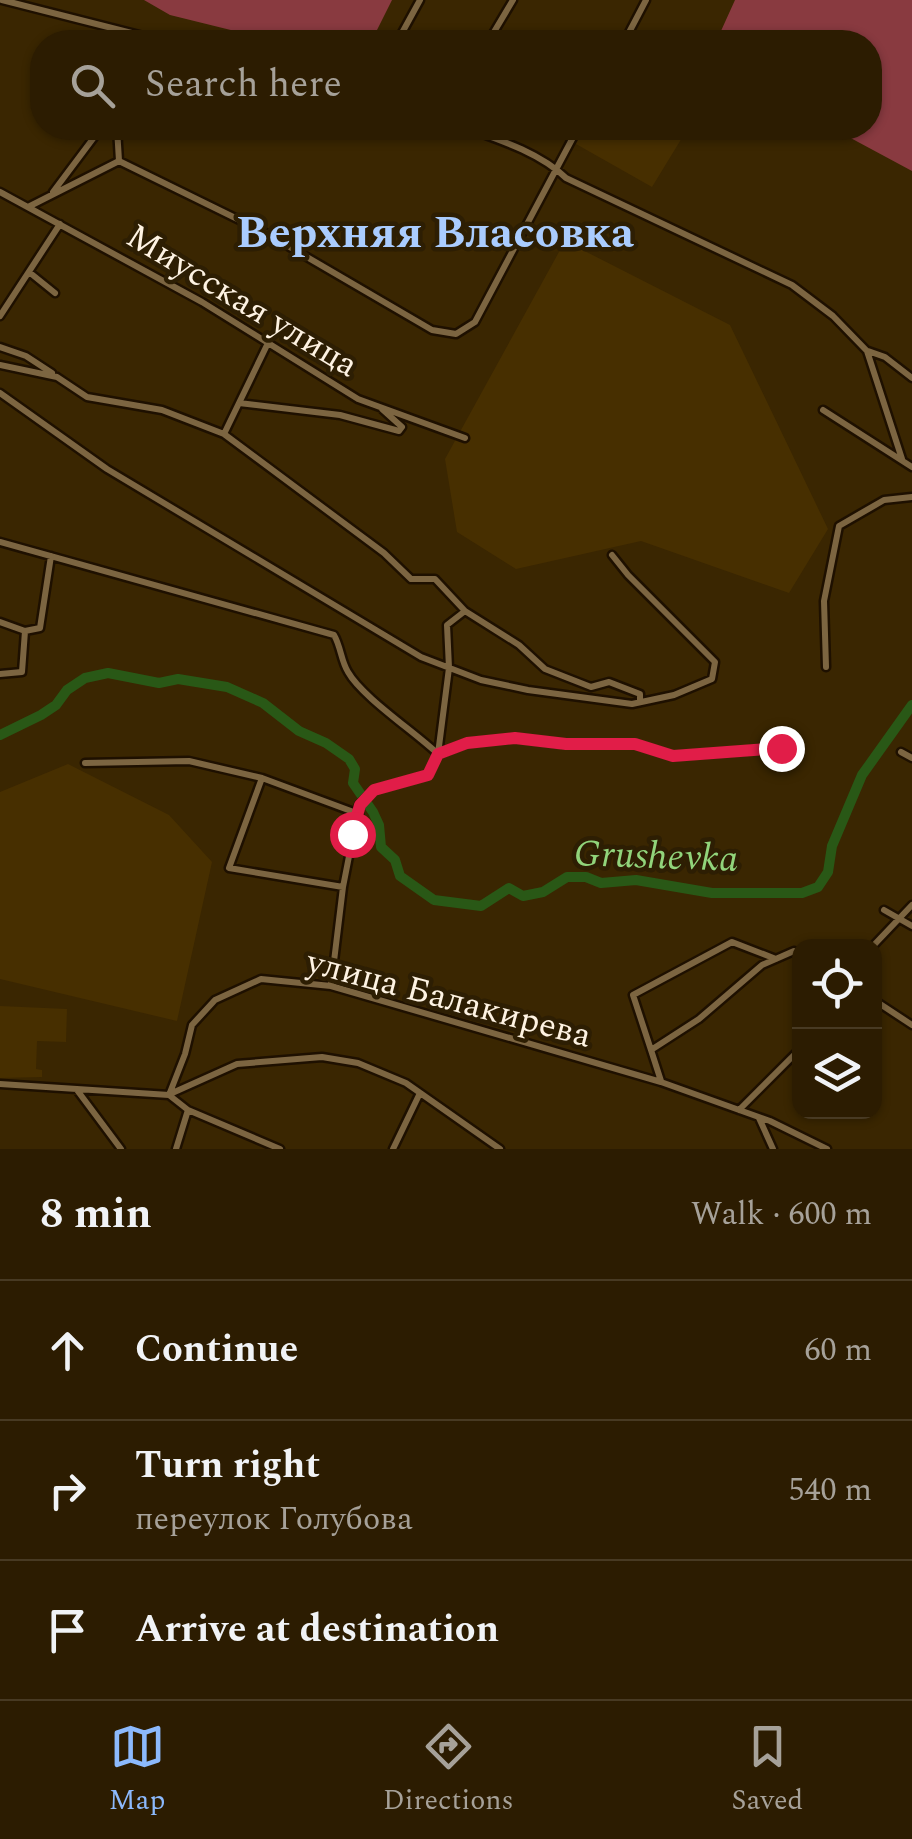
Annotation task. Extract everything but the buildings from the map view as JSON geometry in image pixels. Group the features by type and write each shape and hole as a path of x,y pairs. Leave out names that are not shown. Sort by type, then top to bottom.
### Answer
{"street":[{"path":"2,0 120,30"},
{"path":"403,30 420,0"},
{"path":"495,30 513,0"},
{"path":"630,30 646,0"},
{"path":"52,194 92,140"},
{"path":"117,140 118,161"},
{"path":"493,140 792,285 833,316 867,351 902,460"},
{"path":"118,161 264,232 432,330 456,334 475,322 571,140"},
{"path":"30,206 118,161"},
{"name":"Миусская улица","path":"0,192 202,302 358,399 465,438"},
{"path":"0,316 60,224"},
{"path":"29,272 56,293"},
{"path":"224,434 268,344"},
{"path":"0,347 26,356 87,398 162,410 224,434 384,552 411,578 435,579 465,612 519,645 545,669 591,686 609,682 631,688 640,694 640,702"},
{"path":"867,351 885,357 912,378"},
{"path":"0,364 57,376"},
{"path":"0,393 107,469 421,657 481,680 632,704 674,695 712,679 715,662 612,555"},
{"path":"239,403 340,414 399,430 402,427 381,408"},
{"path":"823,410 912,467"},
{"path":"826,667 824,601 839,526 884,500 912,497"},
{"path":"0,542 334,635 347,672 380,706 438,754"},
{"path":"0,622 25,631 40,628 50,556"},
{"path":"331,986 343,887 359,809 374,790 428,775 438,754 449,668 447,625 465,612"},
{"path":"0,674 22,672 25,631"},
{"path":"438,754 467,743 515,738 566,744 635,744 673,756 781,748"},
{"path":"902,752 912,758"},
{"path":"85,763 189,760 359,809"},
{"path":"262,778 229,868 343,887"},
{"path":"880,939 912,905"},
{"path":"884,910 912,926"},
{"path":"661,1082 633,995 732,942 776,959"},
{"path":"652,1050 698,1019 762,965 792,954"},
{"name":"улица Балакирева","path":"168,1095 192,1024 215,1000 261,979 331,986 661,1082 758,1117 827,1149"},
{"path":"882,1005 912,1025"},
{"path":"0,1084 168,1095 237,1064 322,1057 358,1063 406,1083 500,1149"},
{"path":"739,1110 792,1057"},
{"path":"77,1089 121,1149"},
{"path":"393,1149 420,1093"},
{"path":"168,1095 188,1110 276,1148"},
{"path":"176,1149 188,1110"},
{"path":"758,1117 773,1149"}],"shaded area":[{"path":"144,0 392,0 377,30 231,30 170,15"},
{"path":"735,0 912,0 912,171 854,140 882,140 882,30 721,30"},
{"path":"578,140 681,140 652,187 576,144"},
{"path":"565,241 730,325 828,529 789,593 641,541 516,569 457,532 445,459"},
{"path":"68,764 169,815 212,862 177,1021 0,979 0,792"},
{"path":"0,1006 67,1009 66,1042 37,1041 36,1069 42,1070 42,1077 0,1078"}],"waterway":[{"name":"Grushevka","path":"0,735 56,705 67,690 85,678 108,673 159,683 178,679 227,687 263,703 299,731 349,759 355,769 353,783 373,812 381,847 395,860 400,876 434,900 481,906 509,888 523,896 543,892 567,877 586,877 601,883 636,880 712,893 802,893 818,887 828,872 832,846 862,775 912,705"}],"district":[{"name":"Верхняя Власовка","path":"435,233"}],"route":[{"path":"352,834 360,805 374,790 428,775 438,754 467,743 515,738 566,744 635,744 673,756 781,748"}]}
